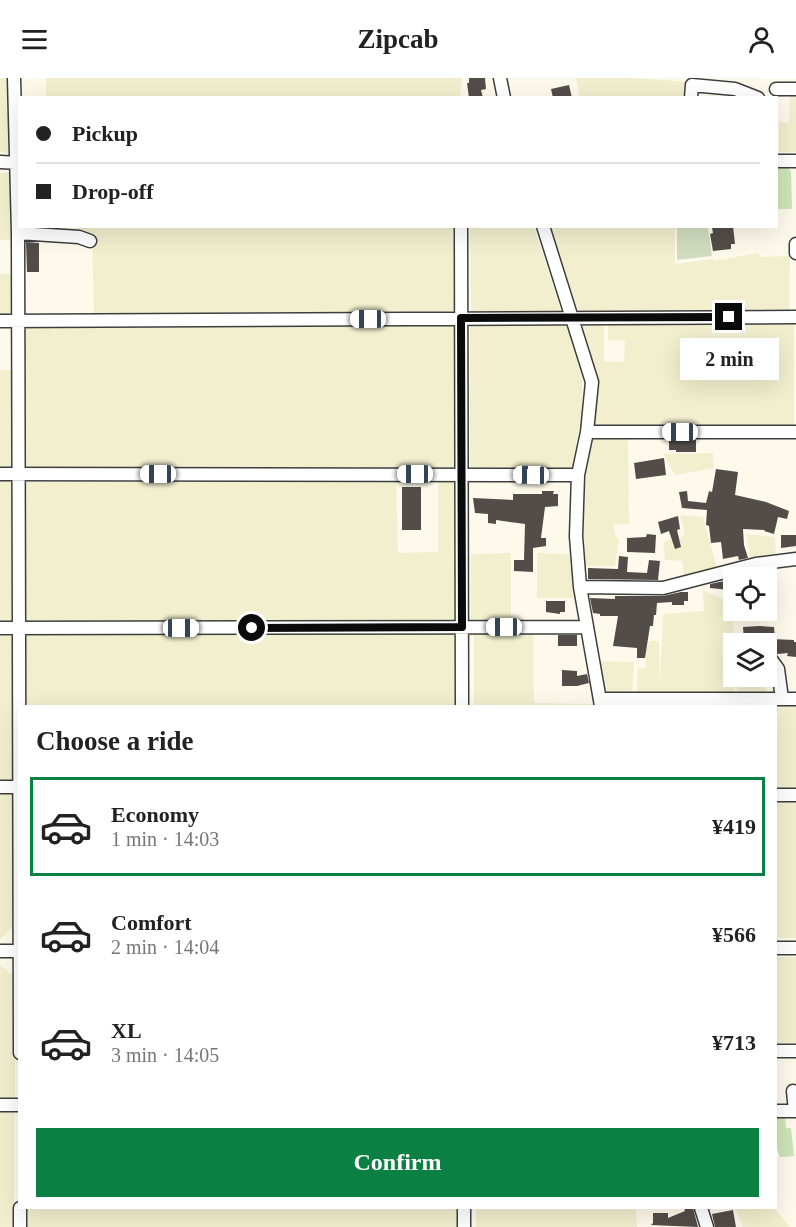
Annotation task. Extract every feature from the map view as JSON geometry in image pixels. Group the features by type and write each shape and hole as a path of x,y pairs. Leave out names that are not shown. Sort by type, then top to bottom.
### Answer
{"street":[{"path":"14,78 18,233 18,708"},
{"path":"500,78 504,96"},
{"path":"691,96 692,85 735,88 753,96"},
{"path":"775,88 796,89"},
{"path":"778,161 796,161 796,166"},
{"path":"0,162 17,163"},
{"path":"461,228 462,705"},
{"path":"544,228 592,382 587,432 578,475 576,536 580,587 601,703 796,699"},
{"path":"18,233 79,237 90,241"},
{"path":"796,244 796,253"},
{"path":"0,321 796,317"},
{"path":"587,432 796,432"},
{"path":"0,474 578,475"},
{"path":"580,587 663,588 756,564 796,559"},
{"path":"0,628 587,627"},
{"path":"777,668 782,699"},
{"path":"0,787 18,787"},
{"path":"777,795 796,795"},
{"path":"777,948 796,948"},
{"path":"0,951 18,951"},
{"path":"777,1051 796,1051"},
{"path":"777,1111 796,1111 793,1091"},
{"path":"0,1105 18,1104"},
{"path":"20,1209 20,1227"},
{"path":"464,1209 464,1227"},
{"path":"701,1209 707,1227"}],"shaded area":[{"path":"0,78 10,78 8,153 0,152"},
{"path":"46,78 462,78 459,96 46,96"},
{"path":"576,78 632,78 690,82 689,96 580,96"},
{"path":"790,95 796,95 796,152 779,152 779,122 789,122"},
{"path":"0,173 9,173 11,240 0,240"},
{"path":"55,228 457,228 457,311 94,315 92,235 55,233"},
{"path":"470,228 534,228 561,311 471,311"},
{"path":"550,228 675,228 675,264 713,259 714,261 758,253 760,257 790,256 789,313 579,313"},
{"path":"12,273 13,315 0,318 0,274"},
{"path":"582,323 604,324 604,361 624,362 625,340 608,340 608,324 794,323 794,425 595,426 599,383"},
{"path":"457,325 458,467 24,468 25,327"},
{"path":"470,326 569,326 577,351 582,379 582,409 572,468 470,467"},
{"path":"0,370 12,370 13,469 0,468"},
{"path":"589,439 628,439 629,524 614,524 615,534 619,540 615,566 586,566 583,529 580,529"},
{"path":"713,453 714,468 675,475 663,454"},
{"path":"0,481 13,481 11,623 0,623"},
{"path":"23,482 396,482 398,553 438,552 438,482 458,482 458,621 24,622"},
{"path":"680,515 703,517 718,571 685,580 682,561 665,560 663,542 685,535"},
{"path":"746,534 775,537 776,558 751,560"},
{"path":"511,553 511,622 471,622 471,554"},
{"path":"537,553 569,554 575,598 537,598"},
{"path":"703,590 723,599 723,621 733,621 733,633 723,633 723,687 734,687 734,693 637,692 638,668 646,668 646,650 650,641 659,641 660,687 663,614 704,611"},
{"path":"458,634 458,705 23,705 23,635"},
{"path":"474,634 533,634 534,703 593,704 593,705 474,705"},
{"path":"0,636 14,636 15,780 0,780"},
{"path":"600,661 634,662 632,693 604,692"},
{"path":"737,687 766,687 766,694 737,693"},
{"path":"796,704 796,790 777,790 777,705 610,705"},
{"path":"0,793 15,793 15,928 11,928 0,940"},
{"path":"777,801 796,801 796,938 777,938"},
{"path":"777,957 796,957 796,1043 777,1043"},
{"path":"0,964 10,974 15,974 15,1098 0,1099"},
{"path":"14,1110 14,1227 0,1227 0,1111"},
{"path":"25,1209 460,1209 460,1227 25,1227"},
{"path":"476,1209 636,1209 637,1227 476,1227"},
{"path":"735,1209 775,1209 790,1227 743,1227"}],"green space":[{"path":"778,166 787,166 791,172 792,209 778,209"},
{"path":"677,228 708,228 712,256 677,260"},
{"path":"777,1114 785,1115 786,1128 791,1128 794,1156 780,1157 777,1148"}],"building":[{"path":"469,78 485,78 486,89 481,90 482,96 469,96 467,83 469,83"},
{"path":"569,85 572,96 553,96 551,89"},
{"path":"712,228 733,228 735,244 731,244 731,249 713,251 710,234 713,233"},
{"path":"26,242 39,243 39,272 27,272"},
{"path":"669,440 696,440 696,452 669,450"},
{"path":"664,458 666,475 636,479 634,463"},
{"path":"716,469 738,472 735,495 766,502 789,511 787,519 778,517 774,534 765,530 743,529 748,558 739,560 738,556 723,559 721,542 711,543 709,526 706,525 707,510 682,508 679,492 687,491 688,501 706,503 709,491 712,492"},
{"path":"402,487 421,487 421,530 402,530"},
{"path":"542,491 554,491 553,494 558,494 558,506 545,507 541,538 546,538 546,546 533,548 533,572 514,571 514,560 524,560 525,524 496,520 496,524 488,523 488,514 475,513 473,498 513,500 513,494 542,494"},
{"path":"678,516 680,529 677,530 681,547 675,549 669,531 661,534 658,522"},
{"path":"647,534 656,535 655,553 627,552 627,538 646,537"},
{"path":"781,535 796,535 796,546 781,548"},
{"path":"619,556 628,557 627,572 647,573 649,560 660,561 658,580 588,579 588,568 618,569"},
{"path":"723,581 723,589 710,588 710,584"},
{"path":"688,592 688,601 684,601 684,605 672,605 672,602 657,603 653,626 650,626 645,658 637,658 637,648 613,646 618,616 600,616 600,614 593,613 590,598 663,596"},
{"path":"546,601 565,601 565,612 560,612 560,614 546,612"},
{"path":"743,627 774,627 774,633 743,633"},
{"path":"558,635 577,635 577,646 558,646"},
{"path":"777,639 796,642 796,657 787,656 788,653 778,654"},
{"path":"562,670 577,671 577,676 587,674 589,683 562,686"},
{"path":"684,1209 693,1209 698,1227 651,1225 653,1213 668,1213 668,1218 685,1211"},
{"path":"733,1210 736,1227 715,1227 712,1214"}],"route":[{"path":"252,628 462,627 461,318 729,317"}]}
